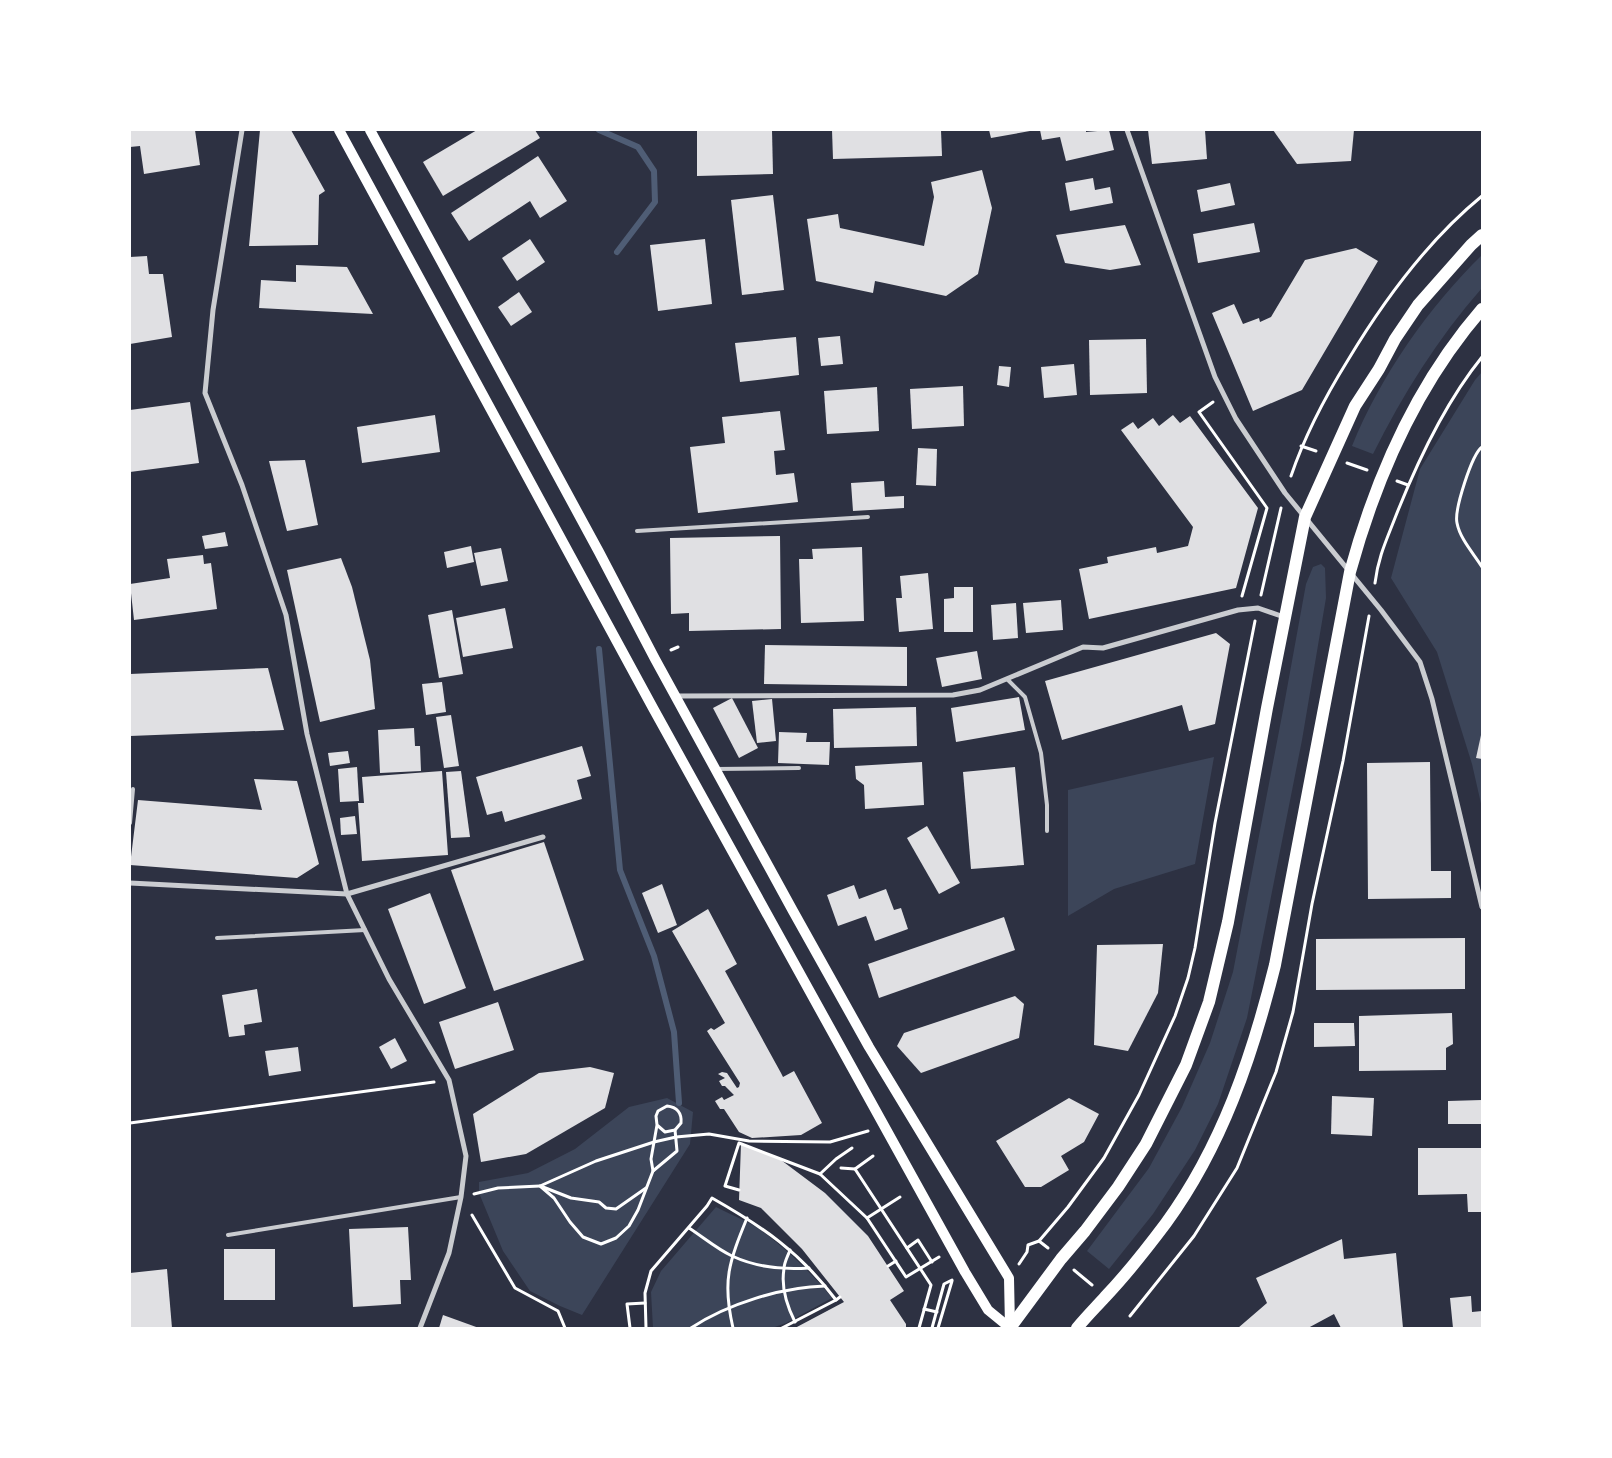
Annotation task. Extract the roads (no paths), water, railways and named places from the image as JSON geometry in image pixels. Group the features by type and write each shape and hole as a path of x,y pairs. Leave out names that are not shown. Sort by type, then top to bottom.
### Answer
{"main road":[{"path":"339,130 653,708 961,1263 988,1310 1010,1328"},
{"path":"370,130 676,696 869,1046 1009,1278 1010,1328"},
{"path":"1010,1328 1060,1259 1085,1231 1118,1187 1146,1144 1186,1065 1199,1031 1219,965 1232,904 1266,708 1305,517 1355,406 1379,369 1395,339 1418,305 1482,235"},
{"path":"1077,1328 1144,1251 1181,1201 1218,1135 1247,1066 1262,1018 1275,965 1350,572 1372,497 1416,404 1455,342 1482,309"}],"street":[{"path":"242,130 213,310 205,393 242,485 286,615 307,734 347,894 389,979 449,1080 466,1156 461,1197 449,1252 420,1328"},
{"path":"1127,130 1209,359 1224,395 1248,440 1285,493 1402,637 1420,662 1432,699 1482,907"},
{"path":"676,696 953,695 980,690 1083,647 1102,648 1238,610 1258,608 1284,617"},
{"path":"130,883 347,894 543,838"}],"lane":[{"path":"637,531 868,517"},
{"path":"1007,679 1025,697 1041,753 1047,805 1046,831"},
{"path":"716,769 799,768"},
{"path":"130,823 133,789"},
{"path":"217,938 365,930"},
{"path":"228,1235 461,1197"}],"waterway":[{"path":"599,130 638,147 654,171 655,202 617,252"},
{"path":"599,649 620,870 654,956 674,1032 679,1103"}]}
